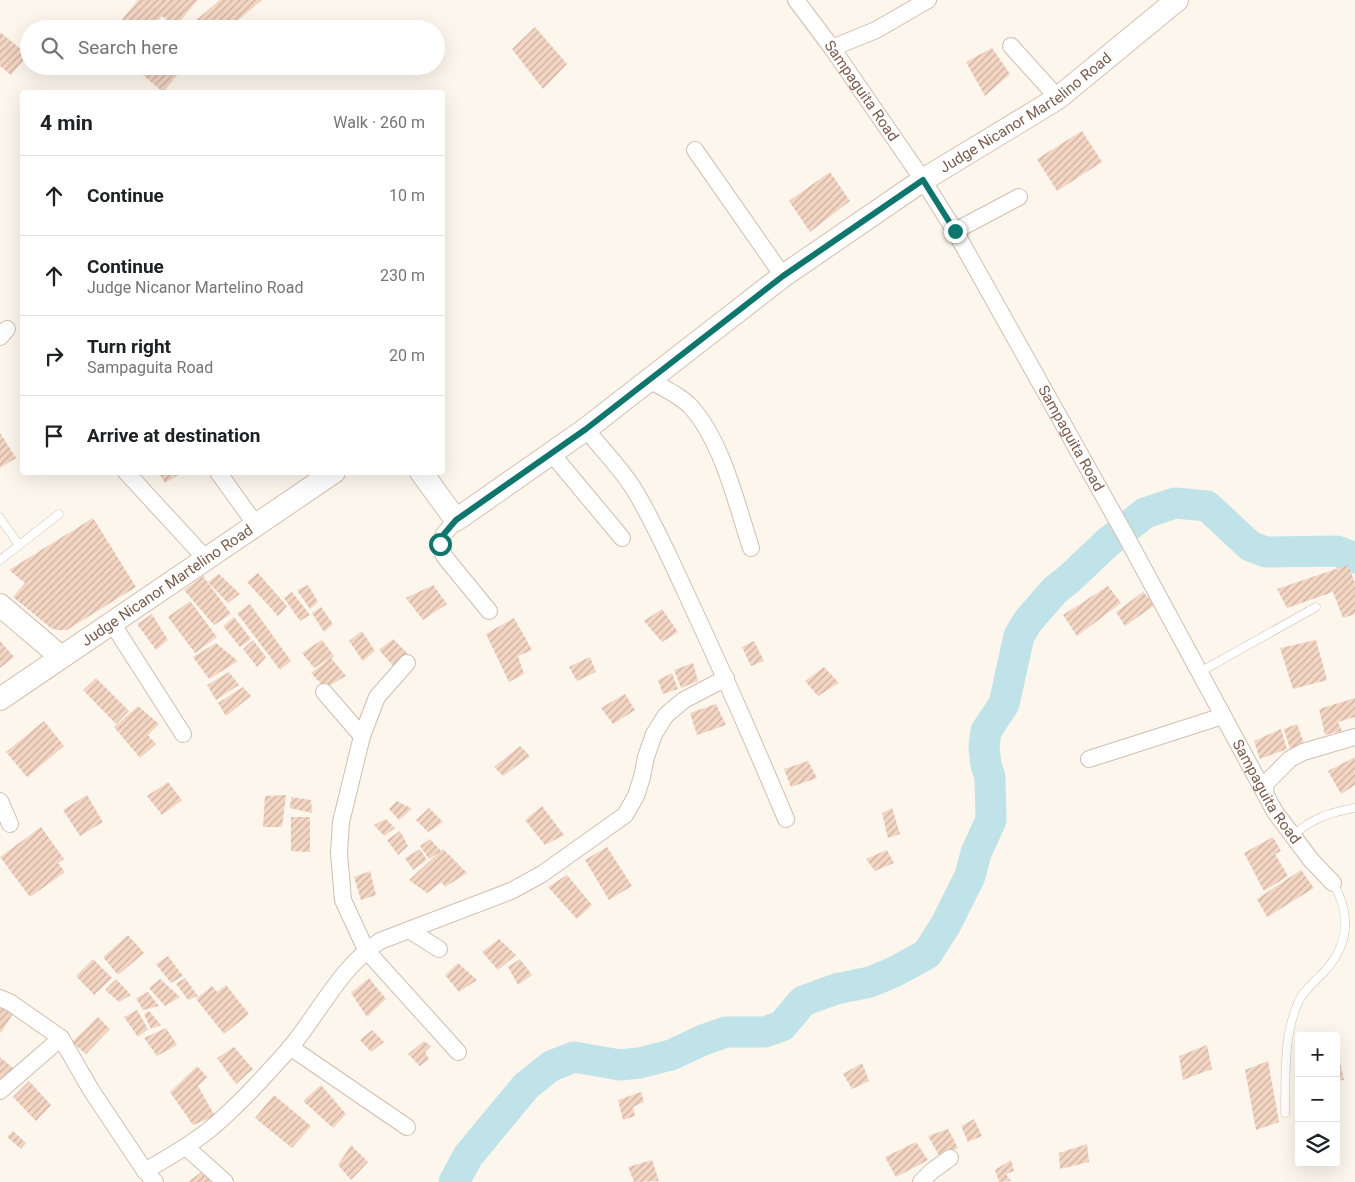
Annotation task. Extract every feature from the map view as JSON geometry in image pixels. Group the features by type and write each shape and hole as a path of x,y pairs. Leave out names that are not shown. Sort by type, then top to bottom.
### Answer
{"street":[{"name":"Sampaguita Road","path":"796,0 832,48 923,180 955,231 1123,532 1275,812 1292,836 1333,883"},
{"path":"832,48 876,30 928,0"},
{"name":"Judge Nicanor Martelino Road","path":"456,520 586,429 783,276 923,180 1058,98 1177,0"},
{"path":"1011,46 1058,98"},
{"path":"695,150 783,276"},
{"path":"955,231 1019,197"},
{"path":"649,380 671,392 690,406 706,427 716,446 751,548"},
{"path":"586,429 635,490 652,522 726,678 786,819"},
{"path":"552,454 622,538"},
{"path":"129,475 206,559"},
{"path":"220,475 256,525"},
{"name":"Judge Nicanor Martelino Road","path":"0,699 330,475"},
{"path":"423,475 456,520 444,534 440,544 444,556 489,610"},
{"path":"0,605 61,657"},
{"path":"112,623 183,734"},
{"path":"407,663 377,697 362,736 341,822 339,853 343,900 366,950 458,1052"},
{"path":"0,998 11,1003 61,1038 91,1090 150,1176 210,1129 239,1102 290,1047 353,963 366,950 380,941 511,891 542,874 625,815 636,796 654,734 666,715 684,700 726,678"},
{"path":"324,692 362,736"},
{"path":"1089,759 1223,716"},
{"path":"1265,792 1266,783 1290,759 1303,752 1355,737"},
{"path":"0,802 10,824"},
{"path":"410,930 439,949"},
{"path":"0,1090 61,1038"},
{"path":"290,1047 407,1126"},
{"path":"186,1147 225,1182"},
{"path":"921,1182 950,1158"}],"lane":[{"path":"0,560 59,514"},
{"path":"0,518 19,545"},
{"path":"1200,672 1316,607"},
{"path":"1292,836 1307,823 1330,813 1355,808"},
{"path":"1285,1113 1289,1032 1298,1002 1327,968 1342,946 1346,924 1342,899 1333,883"}],"building":[{"path":"138,0 198,0 181,20 167,20 162,16 159,20 121,20"},
{"path":"220,0 262,0 239,20 196,20"},
{"path":"535,27 567,64 543,89 512,49"},
{"path":"0,32 20,48 20,64 11,75 0,66"},
{"path":"992,48 1010,74 985,96 966,62"},
{"path":"143,75 177,75 165,90 161,90"},
{"path":"1082,131 1102,162 1057,191 1037,159"},
{"path":"830,172 850,201 810,232 789,201"},
{"path":"0,433 16,458 0,468"},
{"path":"160,475 178,475 165,483"},
{"path":"93,518 136,587 67,630 56,630 13,597 25,583 9,570"},
{"path":"1348,565 1355,583 1355,614 1343,618 1333,592 1287,608 1277,589"},
{"path":"258,573 287,606 278,616 247,582"},
{"path":"219,574 240,594 228,603 208,582"},
{"path":"203,576 231,614 214,625 184,590"},
{"path":"308,585 318,602 310,609 297,590"},
{"path":"433,585 447,604 423,620 406,598"},
{"path":"1108,586 1121,603 1077,636 1063,615"},
{"path":"292,592 310,615 300,621 284,598"},
{"path":"1143,592 1155,605 1125,626 1116,612"},
{"path":"190,601 217,637 195,653 168,617"},
{"path":"250,604 291,661 280,670 237,613"},
{"path":"321,607 333,624 324,632 312,613"},
{"path":"662,609 678,632 662,642 644,621"},
{"path":"152,614 168,640 156,650 137,624"},
{"path":"234,617 251,639 240,647 223,626"},
{"path":"514,618 532,650 518,656 524,674 509,682 486,634"},
{"path":"362,631 375,651 363,661 349,641"},
{"path":"393,639 409,655 395,668 379,650"},
{"path":"253,640 266,657 257,667 243,649"},
{"path":"322,640 334,656 314,668 302,653"},
{"path":"1316,640 1327,680 1293,689 1280,648"},
{"path":"0,641 14,657 0,668"},
{"path":"754,641 764,661 751,666 742,647"},
{"path":"216,643 238,661 209,679 193,657"},
{"path":"590,657 596,672 577,681 569,667"},
{"path":"331,658 346,676 325,688 311,673"},
{"path":"693,663 698,681 681,688 674,670"},
{"path":"824,667 839,683 818,696 805,681"},
{"path":"229,672 239,685 216,700 207,685"},
{"path":"672,673 678,689 663,694 658,680"},
{"path":"96,678 129,711 116,724 83,690"},
{"path":"243,687 251,696 226,716 218,703"},
{"path":"625,694 635,710 613,724 601,708"},
{"path":"1355,698 1355,717 1338,722 1342,731 1325,735 1319,709"},
{"path":"716,704 726,725 697,735 690,713"},
{"path":"138,706 159,724 148,735 156,744 140,758 114,727"},
{"path":"44,721 64,746 27,777 6,752"},
{"path":"1297,724 1304,743 1290,749 1284,729"},
{"path":"1281,729 1287,749 1260,759 1254,741"},
{"path":"520,746 530,756 503,776 494,767"},
{"path":"1355,757 1355,785 1341,794 1328,771"},
{"path":"808,761 817,778 791,787 784,769"},
{"path":"168,782 182,800 162,815 147,796"},
{"path":"87,795 103,822 80,836 63,810"},
{"path":"286,795 282,827 263,827 265,796"},
{"path":"291,797 311,800 312,813 290,808"},
{"path":"397,801 412,809 399,820 389,809"},
{"path":"542,806 564,835 545,845 525,820"},
{"path":"429,808 443,822 428,832 416,820"},
{"path":"892,808 900,834 888,838 882,813"},
{"path":"291,817 310,817 310,852 291,851"},
{"path":"386,819 395,828 384,836 374,825"},
{"path":"41,827 64,859 58,863 65,872 30,897 0,857"},
{"path":"400,831 408,846 398,855 387,840"},
{"path":"1273,837 1281,851 1275,854 1288,876 1264,891 1244,853"},
{"path":"430,839 441,851 429,859 420,846"},
{"path":"607,847 632,886 609,900 585,860"},
{"path":"420,849 427,860 413,870 405,858"},
{"path":"443,849 467,873 445,887 442,882 427,893 409,880"},
{"path":"887,850 894,863 875,871 866,859"},
{"path":"1301,870 1314,888 1267,917 1257,899"},
{"path":"370,871 376,895 361,900 354,877"},
{"path":"567,875 592,905 577,919 548,887"},
{"path":"128,935 144,953 118,975 103,957"},
{"path":"499,939 516,955 498,970 482,952"},
{"path":"168,956 183,976 171,983 156,964"},
{"path":"93,959 112,978 94,995 76,976"},
{"path":"520,959 532,975 518,985 508,967"},
{"path":"458,963 477,980 459,992 445,975"},
{"path":"185,978 198,996 188,1000 176,984"},
{"path":"369,978 386,999 367,1017 351,993"},
{"path":"116,979 131,995 119,1002 105,990"},
{"path":"160,979 180,997 165,1006 149,988"},
{"path":"226,985 249,1014 224,1034 196,999 212,986 217,992"},
{"path":"148,992 159,1006 143,1010 136,998"},
{"path":"0,1003 14,1012 1,1033 0,1032"},
{"path":"137,1010 148,1029 138,1037 124,1017"},
{"path":"149,1011 161,1025 151,1029 144,1014"},
{"path":"98,1017 110,1029 86,1054 72,1042"},
{"path":"166,1028 177,1045 157,1056 144,1038"},
{"path":"372,1030 384,1042 371,1052 360,1040"},
{"path":"424,1041 431,1046 425,1052 429,1059 420,1066 408,1054"},
{"path":"1207,1045 1212,1069 1183,1080 1179,1056"},
{"path":"234,1047 253,1069 236,1084 217,1058"},
{"path":"0,1057 13,1068 0,1079"},
{"path":"1268,1061 1279,1122 1256,1130 1245,1070"},
{"path":"1340,1061 1344,1080 1340,1080"},
{"path":"862,1063 869,1081 852,1089 843,1074"},
{"path":"197,1066 207,1077 198,1086 215,1116 193,1125 170,1092"},
{"path":"29,1081 51,1105 36,1121 13,1097"},
{"path":"321,1085 346,1114 333,1128 303,1101"},
{"path":"641,1092 644,1102 633,1107 635,1116 623,1120 618,1100"},
{"path":"274,1095 311,1126 292,1148 255,1118"},
{"path":"974,1119 982,1136 968,1142 961,1126"},
{"path":"948,1129 958,1148 940,1157 928,1136"},
{"path":"13,1131 26,1143 21,1149 7,1137"},
{"path":"916,1142 928,1160 896,1177 885,1157"},
{"path":"1087,1144 1089,1162 1060,1169 1059,1153"},
{"path":"351,1145 368,1162 351,1180 338,1165"},
{"path":"652,1160 659,1181 634,1182 628,1167"},
{"path":"1011,1160 1014,1171 1006,1174 1011,1181 999,1182 995,1170"},
{"path":"204,1170 214,1182 188,1182"}],"waterway":[{"path":"454,1182 468,1156 526,1086 551,1066 574,1057 620,1065 639,1063 671,1055 726,1032 765,1032 782,1026 803,1001 836,989 870,982 894,972 927,954 946,924 970,876 976,853 991,820 990,777 986,765 984,747 986,731 1004,704 1019,636 1028,621 1055,590 1107,543 1145,513 1175,503 1207,506 1250,546 1266,552 1337,551 1355,558"}],"route":[{"path":"440,544 444,534 456,520 586,429 783,276 923,180 955,231"}]}
